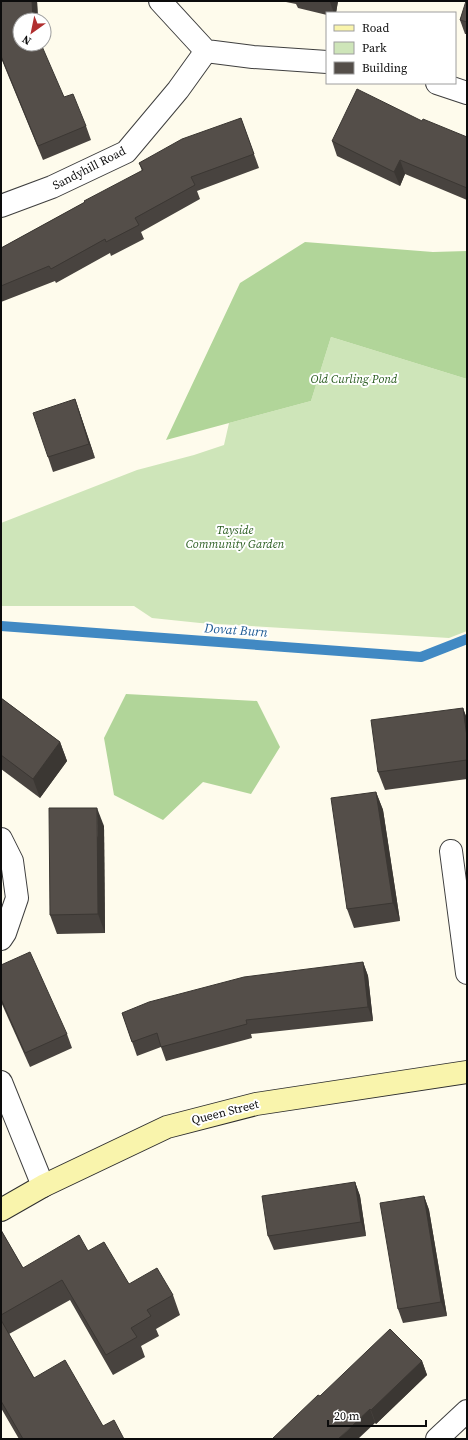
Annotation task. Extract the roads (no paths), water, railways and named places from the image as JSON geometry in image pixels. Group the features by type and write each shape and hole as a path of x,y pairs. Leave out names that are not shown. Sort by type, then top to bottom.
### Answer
{"main road":[{"name":"Queen Street","path":"1,1210 43,1186 167,1127 256,1104 467,1072"}],"street":[{"path":"160,1 206,51 252,57 326,62"},
{"name":"Sandyhill Road","path":"1,206 52,187 126,152 178,90 206,51"},
{"path":"440,84 467,93"},
{"path":"1,838 12,861 17,898 5,933 1,939"},
{"path":"451,851 467,973"},
{"path":"1,1082 43,1186"},
{"path":"437,1439 467,1411"}],"waterway":[{"name":"Dovat Burn","path":"1,626 421,657 467,639"}],"park label":[{"name":"Old Curling Pond","path":"354,379"},
{"name":"Tayside Community Garden","path":"235,537"}]}
